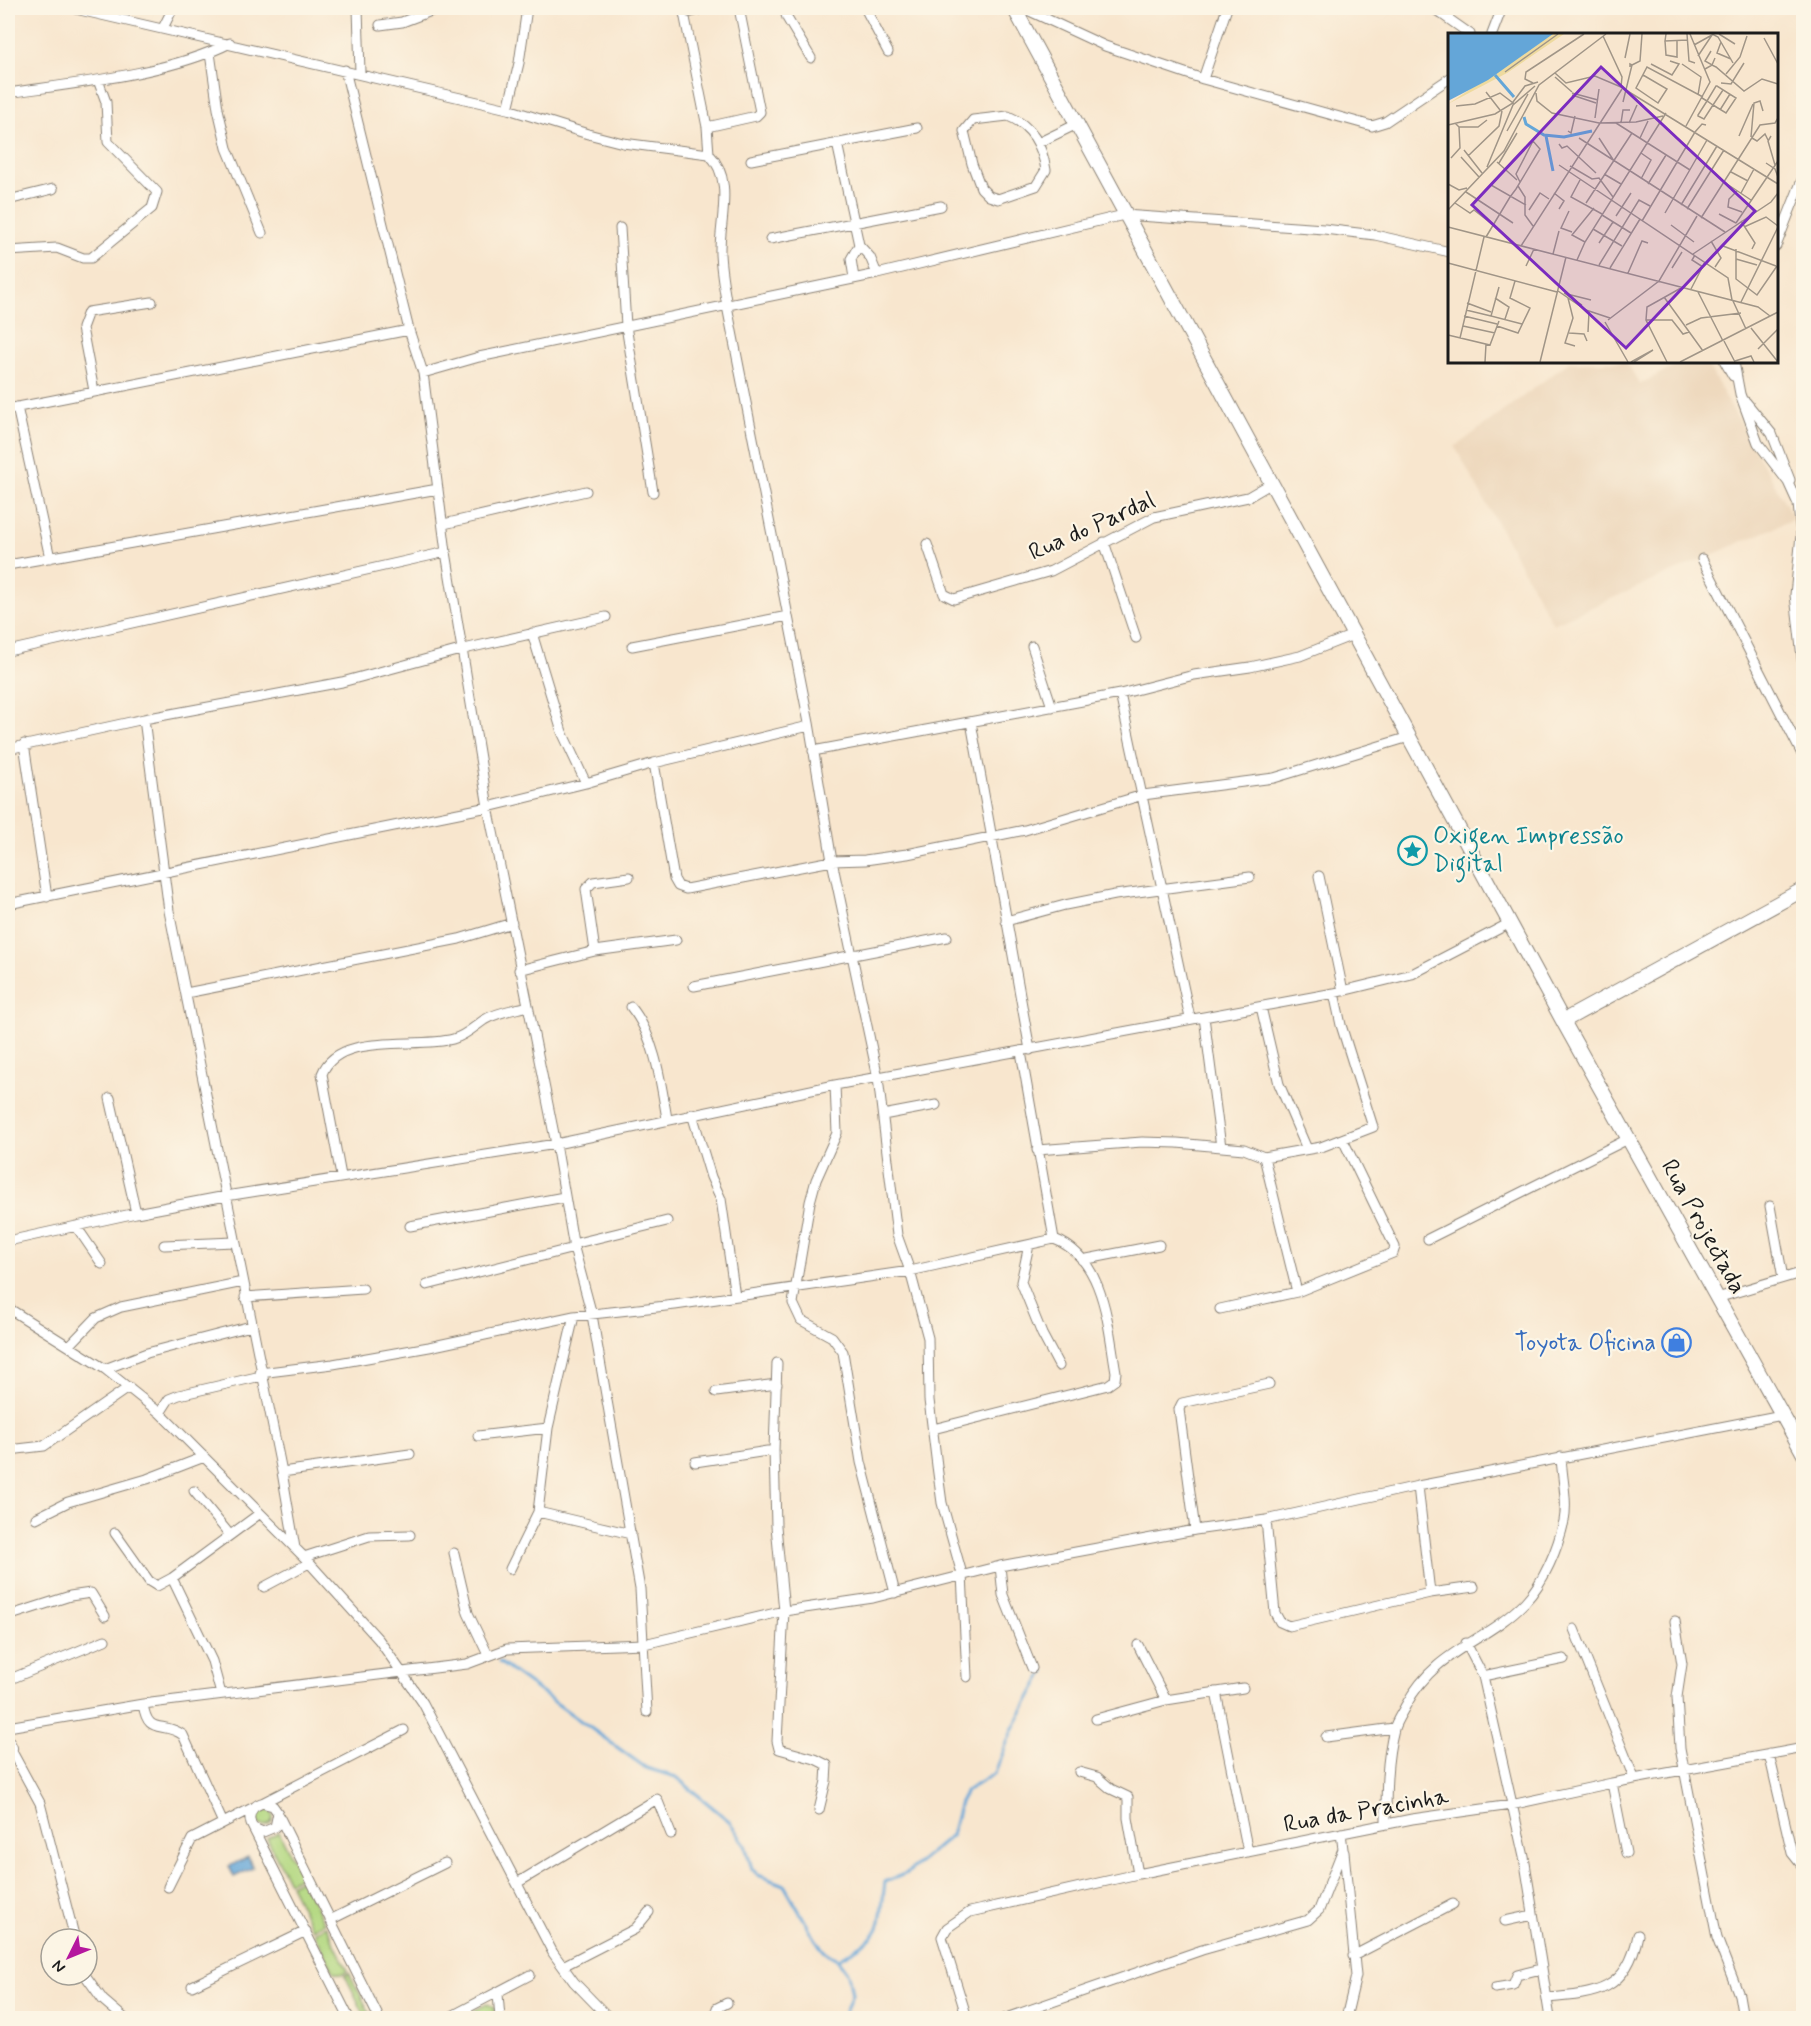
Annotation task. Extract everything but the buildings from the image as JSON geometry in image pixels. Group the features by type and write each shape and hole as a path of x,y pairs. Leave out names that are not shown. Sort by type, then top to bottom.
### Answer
{"main road":[{"name":"Rua Projectada","path":"1014,8 1079,123 1124,215 1272,483 1408,738 1803,1454"},
{"path":"1563,1021 1803,889"}],"street":[{"path":"71,8 345,70 508,110 623,142 709,154 718,163 723,175 720,252 727,306 788,615 832,861 878,1078 897,1235 910,1271 928,1338 933,1429 942,1503 962,1574 967,1677"},
{"path":"163,28 172,8"},
{"path":"358,8 360,74"},
{"path":"380,25 402,22 439,8"},
{"path":"508,110 519,63 527,8"},
{"path":"706,8 684,11 707,127 709,154"},
{"path":"707,127 756,116 760,112 739,8"},
{"path":"784,8 787,18 811,58"},
{"path":"865,8 888,52"},
{"path":"1023,8 1105,46 1203,79 1374,127 1448,79"},
{"path":"1203,79 1227,8"},
{"path":"1433,8 1469,33"},
{"path":"1492,33 1502,8"},
{"path":"8,93 98,80 210,53 230,43"},
{"path":"210,53 218,109 227,148 262,233"},
{"path":"345,70 409,330 423,373 446,552 489,807 519,970 556,1144 573,1246 592,1315 631,1534 640,1589 647,1712"},
{"path":"8,251 57,248 83,258 92,258 152,208 157,192 108,142 106,102 98,80"},
{"path":"1008,116 1030,130 1038,142 1046,170 1043,178 1036,186 998,200 989,196 981,188 964,131 973,120 1008,116"},
{"path":"1038,142 1079,123"},
{"path":"751,160 917,128"},
{"path":"837,143 859,245 870,257 877,274"},
{"path":"1778,241 1803,175"},
{"path":"8,200 54,189"},
{"path":"1797,193 1803,206"},
{"path":"770,240 941,206"},
{"path":"423,373 479,357 877,274 1124,215 1324,229 1375,235 1448,252"},
{"path":"620,228 626,326 654,492"},
{"path":"854,278 851,260 859,245"},
{"path":"94,391 82,328 83,320 88,312 152,302"},
{"path":"50,558 12,408 409,330"},
{"path":"1725,363 1758,443 1801,501 1801,535 1795,595 1803,676"},
{"path":"1734,363 1740,394 1772,434 1801,501 1803,519"},
{"name":"Rua do Pardal","path":"927,544 944,594 954,599 1051,571 1154,517 1239,500 1272,483"},
{"path":"8,565 438,489"},
{"path":"444,524 585,490"},
{"path":"1104,542 1136,638"},
{"path":"8,651 446,552"},
{"path":"1702,559 1803,758"},
{"path":"632,646 788,615"},
{"path":"8,748 144,719 342,682 464,649 606,617"},
{"path":"532,633 562,732 586,783"},
{"path":"813,751 1120,694 1194,675 1300,656 1353,635"},
{"path":"1032,646 1052,707"},
{"path":"1120,694 1190,1018"},
{"path":"144,719 163,872 234,1242 282,1472 295,1548"},
{"path":"971,722 993,836 1026,1051 1037,1150 1054,1239"},
{"path":"8,904 489,807 586,783 654,763 809,726"},
{"path":"654,763 674,879 678,886 697,888 832,861 865,860 907,854 1063,820 1143,795 1274,778 1408,738"},
{"path":"24,744 47,897"},
{"path":"1037,1150 1142,1142 1244,1149 1264,1157 1343,1140 1373,1127 1341,1026 1339,992 1319,876"},
{"path":"595,951 586,889 592,882 629,877"},
{"path":"1006,921 1065,905 1162,887 1250,877"},
{"path":"186,993 459,939 512,923"},
{"path":"8,1241 226,1196 341,1176 556,1144 835,1085 1339,992 1412,975 1510,923"},
{"path":"694,986 947,937"},
{"path":"519,970 595,951 676,940"},
{"path":"341,1176 322,1074 328,1061 335,1055 362,1047 454,1039 498,1014 528,1006"},
{"path":"631,1007 639,1018 650,1044 661,1082 668,1119"},
{"path":"1261,1007 1279,1084 1307,1149"},
{"path":"1204,1017 1221,1147"},
{"path":"835,1085 837,1133 816,1180 810,1202 793,1303 801,1320 832,1337 843,1352 861,1462 896,1593"},
{"path":"110,1098 135,1213"},
{"path":"883,1115 936,1105"},
{"path":"692,1114 726,1220 735,1296"},
{"path":"1428,1239 1628,1139"},
{"path":"1220,1309 1297,1292 1388,1255 1395,1246 1343,1140"},
{"path":"1264,1157 1297,1292"},
{"path":"410,1226 564,1197"},
{"path":"1770,1206 1783,1278"},
{"path":"428,1285 667,1221"},
{"path":"76,1226 102,1264"},
{"path":"160,1413 169,1399 179,1395 261,1374 429,1347 574,1316 910,1271 1054,1239 1064,1243 1090,1270 1102,1301 1116,1372 1115,1380 1108,1385 933,1429"},
{"path":"164,1245 234,1242"},
{"path":"1029,1245 1021,1282 1042,1334 1059,1366"},
{"path":"1082,1260 1159,1245"},
{"path":"1717,1298 1803,1272"},
{"path":"70,1345 96,1318 121,1307 243,1282"},
{"path":"245,1296 363,1289"},
{"path":"8,1308 105,1369 160,1413 350,1606 403,1671 442,1737 545,1939 563,1966 609,2019"},
{"path":"510,1569 538,1512 548,1428 574,1316"},
{"path":"105,1369 147,1353 251,1326"},
{"path":"777,1363 774,1450 776,1526 784,1611 777,1741 780,1749 815,1759 827,1765 826,1781 819,1810"},
{"path":"716,1392 777,1384"},
{"path":"1195,1530 1179,1409 1182,1403 1269,1384"},
{"path":"9,1450 44,1446 129,1387"},
{"path":"8,1727 143,1704 467,1664 494,1652 526,1647 644,1644 784,1611 896,1593 962,1574 1000,1566 1195,1530 1266,1520 1418,1486 1782,1414"},
{"path":"478,1436 548,1428"},
{"path":"695,1462 774,1450"},
{"path":"282,1472 410,1455"},
{"path":"36,1518 68,1502 147,1479 204,1457"},
{"path":"1386,1824 1386,1783 1394,1728 1426,1675 1466,1643 1507,1618 1525,1602 1539,1584 1564,1521 1560,1458"},
{"path":"1418,1486 1430,1593"},
{"path":"194,1491 230,1536"},
{"path":"538,1512 631,1534"},
{"path":"115,1533 153,1584 162,1584 259,1514"},
{"path":"1266,1520 1275,1613 1280,1622 1289,1626 1430,1593 1474,1587"},
{"path":"264,1587 307,1560 369,1536 410,1535"},
{"path":"454,1553 468,1613 488,1655"},
{"path":"1000,1566 1003,1595 1032,1668"},
{"path":"172,1578 212,1661 220,1694"},
{"path":"8,1616 70,1596 91,1593 105,1616"},
{"path":"1675,1621 1682,1664 1676,1724 1684,1771 1717,1938 1739,1995 1743,2019"},
{"path":"1574,1629 1634,1778"},
{"path":"8,1680 105,1640"},
{"path":"1466,1643 1483,1676 1533,1916 1550,2019"},
{"path":"1138,1645 1166,1700"},
{"path":"1483,1676 1564,1659"},
{"path":"1096,1719 1166,1700 1243,1688"},
{"path":"1216,1692 1248,1852"},
{"path":"143,1704 145,1719 149,1724 171,1728 183,1735 224,1823"},
{"path":"1326,1737 1394,1728"},
{"path":"168,1887 188,1843 235,1816 404,1730"},
{"path":"8,1747 40,1803 72,1927"},
{"name":"Rua da Pracinha","path":"966,2019 942,1941 943,1933 970,1912 1138,1874 1386,1824 1511,1805 1634,1778 1684,1771 1803,1748"},
{"path":"1769,1754 1792,1853 1803,1868"},
{"path":"1079,1772 1097,1777 1111,1789 1128,1797 1128,1818 1138,1874"},
{"path":"1612,1783 1626,1853"},
{"path":"235,1816 246,1819 263,1832 272,1830 278,1823 276,1798 281,1794"},
{"path":"517,1882 657,1799 671,1834"},
{"path":"349,2019 253,1826 251,1811 257,1805 269,1804 277,1811 379,2019"},
{"path":"1341,1833 1355,1990 1346,2019"},
{"path":"1006,2019 1202,1950 1308,1920 1319,1910 1343,1849"},
{"path":"330,1920 445,1863"},
{"path":"1353,1956 1453,1904"},
{"path":"563,1966 635,1929 649,1912"},
{"path":"1505,1921 1533,1916"},
{"path":"192,1986 306,1931"},
{"path":"1546,1998 1604,1990 1627,1969 1634,1956 1638,1935"},
{"path":"1495,1988 1513,1985 1520,1974 1541,1970"},
{"path":"448,2019 530,1975"},
{"path":"94,1987 103,2000 124,2019"},
{"path":"498,1994 500,2019"},
{"path":"714,2019 717,2008 727,2003"}],"shaded area":[{"path":"1568,363 1627,363 1640,384 1680,363 1707,363 1794,519 1553,624 1455,447"}],"green space":[{"path":"260,1808 268,1808 273,1813 271,1824 260,1826 255,1821 255,1813"},
{"path":"279,1832 301,1876 289,1882 267,1838"},
{"path":"302,1879 324,1923 312,1929 290,1885"},
{"path":"326,1926 348,1971 342,1974 334,1972 314,1932"},
{"path":"349,1973 372,2018 366,2018 345,1975"},
{"path":"487,2004 494,2007 495,2018 482,2016 458,2018"}],"water":[{"path":"248,1857 253,1868 234,1877 229,1866"}],"waterway":[{"path":"499,1662 646,1768 676,1777 729,1821 745,1845 752,1869 758,1875 784,1885 817,1942 825,1952 837,1959 848,1974 852,1994 843,2018"},
{"path":"838,1959 865,1943 877,1930 882,1912 885,1882 907,1873 951,1836 960,1802 966,1791 995,1773 1012,1730 1045,1671"}],"place":[{"name":"Oxigen Impressão Digital","path":"1412,850"},
{"name":"Toyota Oficina","path":"1677,1343"}]}
